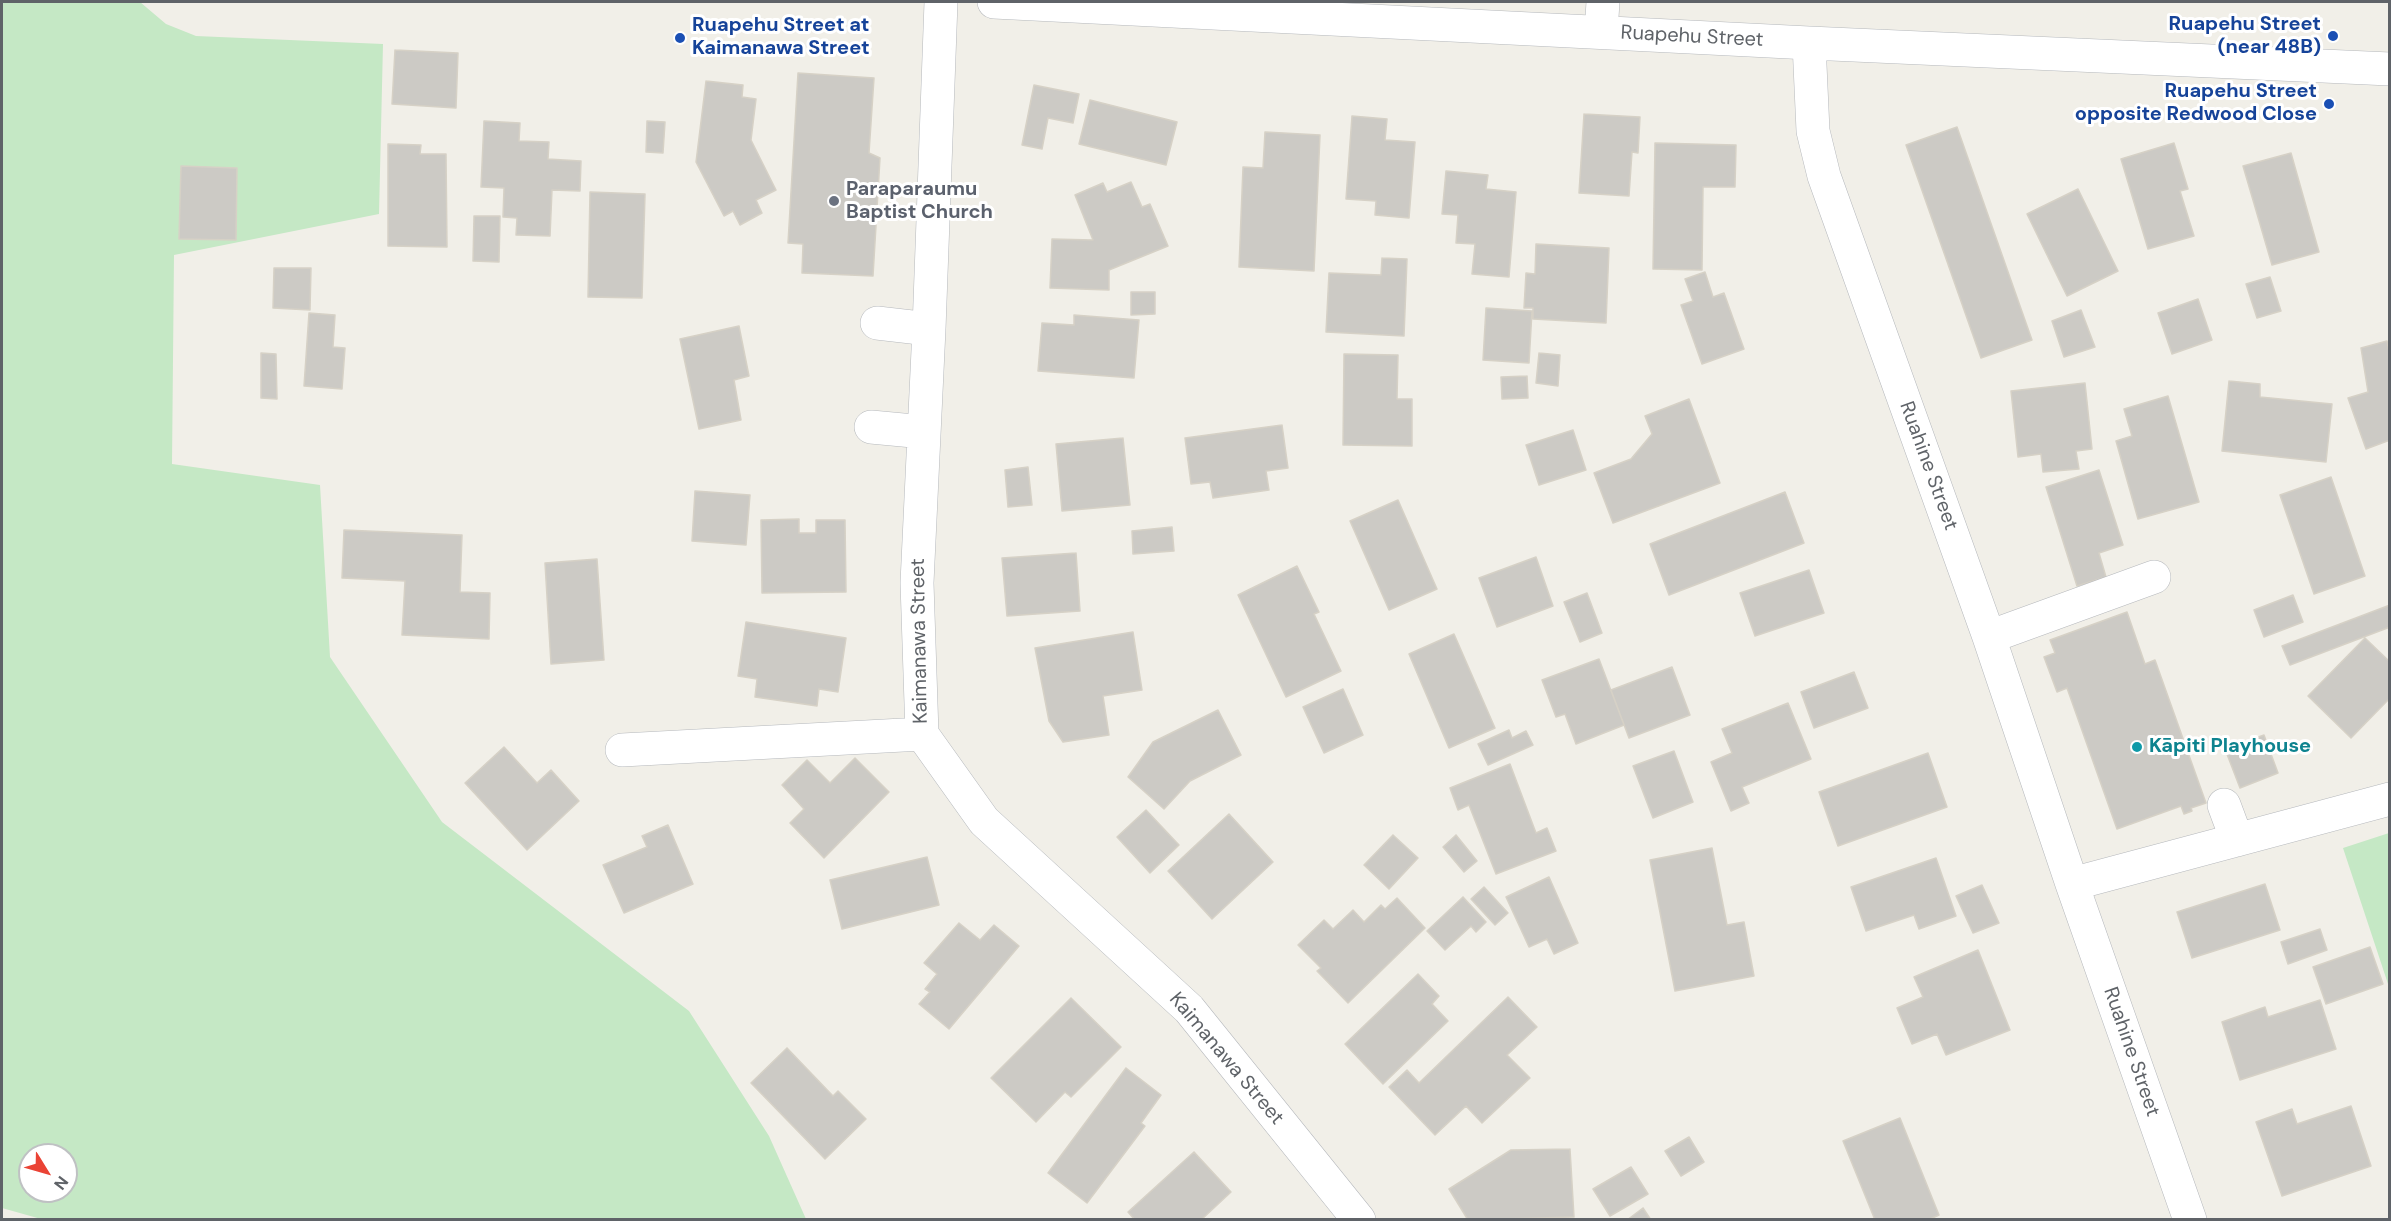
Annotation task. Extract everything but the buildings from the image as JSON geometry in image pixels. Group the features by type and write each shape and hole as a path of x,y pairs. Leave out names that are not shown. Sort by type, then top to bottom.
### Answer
{"street":[{"name":"Kaimanawa Street","path":"940,2 929,329 917,584 922,734 984,821 1189,1009 1359,1220"},
{"name":"Ruapehu Street","path":"994,2 1602,17 1809,43 2390,69"},
{"name":"Ruahine Street","path":"1809,43 1813,131 1824,176 1989,638 2072,884 2190,1220"},
{"path":"877,323 929,329"},
{"path":"871,427 924,432"},
{"path":"1989,638 2154,577"},
{"path":"622,750 922,734"},
{"path":"2072,884 2390,799"},
{"path":"2224,805 2237,840"}],"green space":[{"path":"2,2 140,2 166,24 196,36 383,44 379,214 174,255 172,464 320,485 330,657 442,822 689,1011 769,1136 806,1219 41,1219 2,1208"},
{"path":"2390,833 2389,987 2343,848"}],"place":[{"name":"Ruapehu Street (near 48B)","path":"2333,36"},
{"name":"Ruapehu Street at Kaimanawa Street","path":"680,38"},
{"name":"Ruapehu Street opposite Redwood Close","path":"2329,104"},
{"name":"Paraparaumu Baptist Church","path":"834,201"},
{"name":"Kāpiti Playhouse","path":"2137,747"}]}
